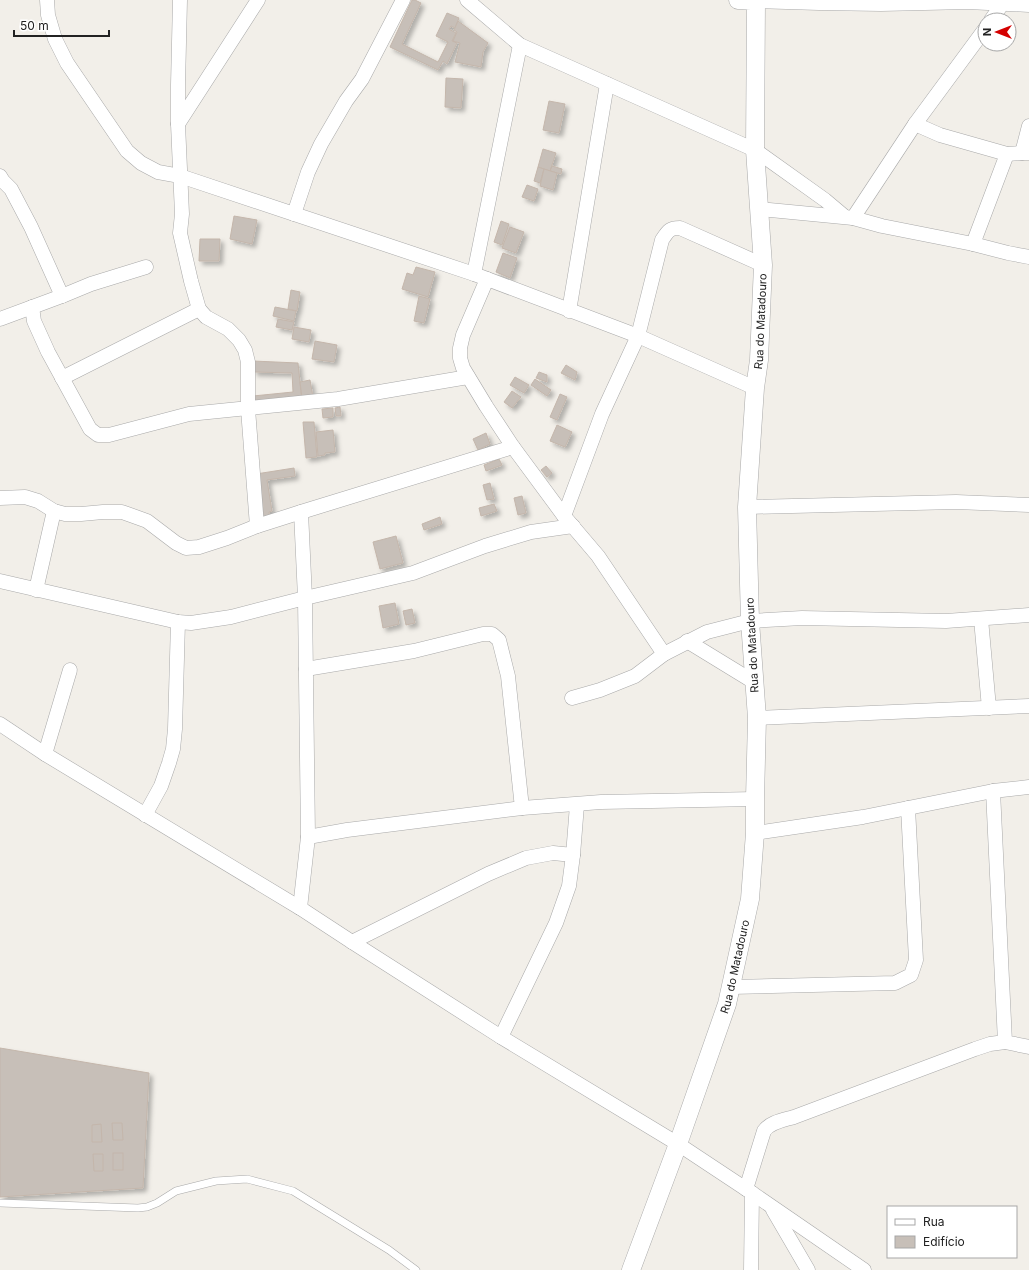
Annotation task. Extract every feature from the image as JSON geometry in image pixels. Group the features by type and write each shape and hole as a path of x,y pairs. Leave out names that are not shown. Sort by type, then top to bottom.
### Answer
{"street":[{"path":"47,0 48,15 55,39 67,63 127,151 141,163 158,172 180,176 480,277 638,336 755,388"},
{"path":"180,0 178,124 182,214 180,233 199,309 206,317 228,329 239,340 245,350 248,362 248,409 258,526"},
{"path":"178,124 258,0"},
{"path":"294,214 308,172 321,144 346,101 362,79 403,0"},
{"path":"467,0 520,45 755,150 848,217"},
{"path":"738,0 873,4 968,1 1010,2 1029,5"},
{"name":"Rua do Matadouro","path":"631,1270 678,1144 727,1004 750,899 755,833 757,718 750,621 747,507 755,388 759,360 763,265 755,150 756,0"},
{"path":"999,12 1010,2"},
{"path":"848,217 977,40"},
{"path":"520,45 480,277 460,348 460,358 468,377 513,447 568,521 598,556 664,654"},
{"path":"569,311 608,84"},
{"path":"915,124 940,135 1008,154 1026,153 1029,126"},
{"path":"973,244 1008,154"},
{"path":"1,181 11,189 31,227 62,296"},
{"path":"759,209 848,217 882,226 1029,257"},
{"path":"568,521 602,414 638,336 662,240 668,231 672,228 680,228 763,265"},
{"path":"0,319 91,284 146,267"},
{"path":"32,307 34,321 48,352 90,429 98,435 109,435 189,414 338,399 468,377"},
{"path":"62,378 199,309"},
{"path":"0,498 25,497 38,501 65,514 122,512 146,521 186,548 199,547 301,512 513,447"},
{"path":"747,507 956,502 1029,505"},
{"path":"36,590 54,510"},
{"path":"300,908 308,837 305,598 301,512"},
{"path":"0,581 178,622 191,623 231,617 413,573 485,546 568,521"},
{"path":"572,698 600,690 635,676 664,654 707,632 750,621 802,618 946,621 1029,615"},
{"path":"981,619 989,708"},
{"path":"146,815 161,786 173,749 175,729 178,622"},
{"path":"306,669 414,650 483,634 492,634 499,640 508,676 522,808"},
{"path":"687,641 754,682"},
{"path":"45,754 70,670"},
{"path":"757,718 1029,706"},
{"path":"0,724 45,754 300,908 501,1037 678,1144 864,1270"},
{"path":"755,833 863,817 992,791 1029,787"},
{"path":"992,791 1005,1042"},
{"path":"308,837 347,830 522,808 601,802 755,799"},
{"path":"501,1037 556,923 569,886 577,805"},
{"path":"731,987 895,983 911,975 916,960 908,808"},
{"path":"352,942 526,858 553,853 573,855"},
{"path":"751,1270 749,1191 764,1131 767,1127 990,1044 1005,1042 1029,1047"},
{"path":"770,1205 808,1270"}],"lane":[{"path":"0,1204 138,1208 147,1207 157,1203 176,1191 216,1181 247,1179 293,1191 389,1250 416,1270"}],"building":[{"path":"412,0 421,3 402,44 438,62 448,42 436,36 447,13 459,18 455,28 451,26 449,29 456,33 452,41 457,43 447,64 443,61 438,70 390,47"},
{"path":"458,21 488,43 483,52 481,67 455,62 460,43 453,41 457,32 454,30"},
{"path":"446,78 463,79 461,108 445,107"},
{"path":"549,101 565,104 559,133 543,130"},
{"path":"543,149 556,153 550,171 538,167"},
{"path":"552,166 562,169 561,174 550,171"},
{"path":"538,167 544,169 540,183 534,181"},
{"path":"544,169 557,173 553,190 540,186"},
{"path":"527,185 538,189 534,201 522,197"},
{"path":"234,216 257,220 252,244 230,239"},
{"path":"501,221 509,224 502,245 494,242"},
{"path":"510,227 524,232 516,253 502,248"},
{"path":"200,239 220,239 219,261 199,261"},
{"path":"503,253 517,258 510,278 496,272"},
{"path":"416,267 435,272 428,297 402,289 407,273 413,275"},
{"path":"291,290 300,292 297,311 288,309"},
{"path":"419,296 430,299 424,323 414,321"},
{"path":"275,307 296,311 294,321 273,316"},
{"path":"278,319 294,322 292,330 276,327"},
{"path":"294,327 311,330 309,342 292,339"},
{"path":"315,341 337,345 334,362 312,359"},
{"path":"253,361 298,363 302,401 254,406 253,396 293,392 292,373 254,372"},
{"path":"566,365 577,372 575,380 561,373"},
{"path":"539,372 547,375 547,382 536,378"},
{"path":"515,377 529,385 524,393 510,385"},
{"path":"535,379 551,390 547,396 531,385"},
{"path":"310,380 313,397 302,398 300,382"},
{"path":"512,391 521,397 512,408 504,402"},
{"path":"560,394 567,397 557,420 550,417"},
{"path":"340,407 341,416 336,416 335,408"},
{"path":"333,408 333,417 323,418 322,409"},
{"path":"303,422 314,422 317,457 306,458"},
{"path":"557,425 572,432 565,447 550,441"},
{"path":"333,430 335,452 325,453 325,455 318,456 316,432"},
{"path":"486,433 490,444 478,450 473,439"},
{"path":"499,459 502,465 486,471 484,465"},
{"path":"546,466 552,473 547,477 541,470"},
{"path":"294,468 295,476 267,480 272,511 269,512 270,519 263,520 256,474"},
{"path":"490,483 494,499 487,500 483,485"},
{"path":"522,496 526,513 518,515 514,498"},
{"path":"494,504 497,511 481,516 479,508"},
{"path":"440,517 442,524 424,530 422,524"},
{"path":"396,536 403,563 380,569 373,542"},
{"path":"395,603 399,624 383,628 379,606"},
{"path":"412,609 415,623 406,625 403,611"},
{"path":"0,1048 149,1073 143,1188 0,1197"},
{"path":"112,1123 122,1123 123,1140 113,1140"},
{"path":"101,1124 102,1142 92,1142 92,1125"},
{"path":"113,1153 123,1153 123,1170 113,1170"},
{"path":"93,1154 103,1154 103,1171 94,1171"}]}
